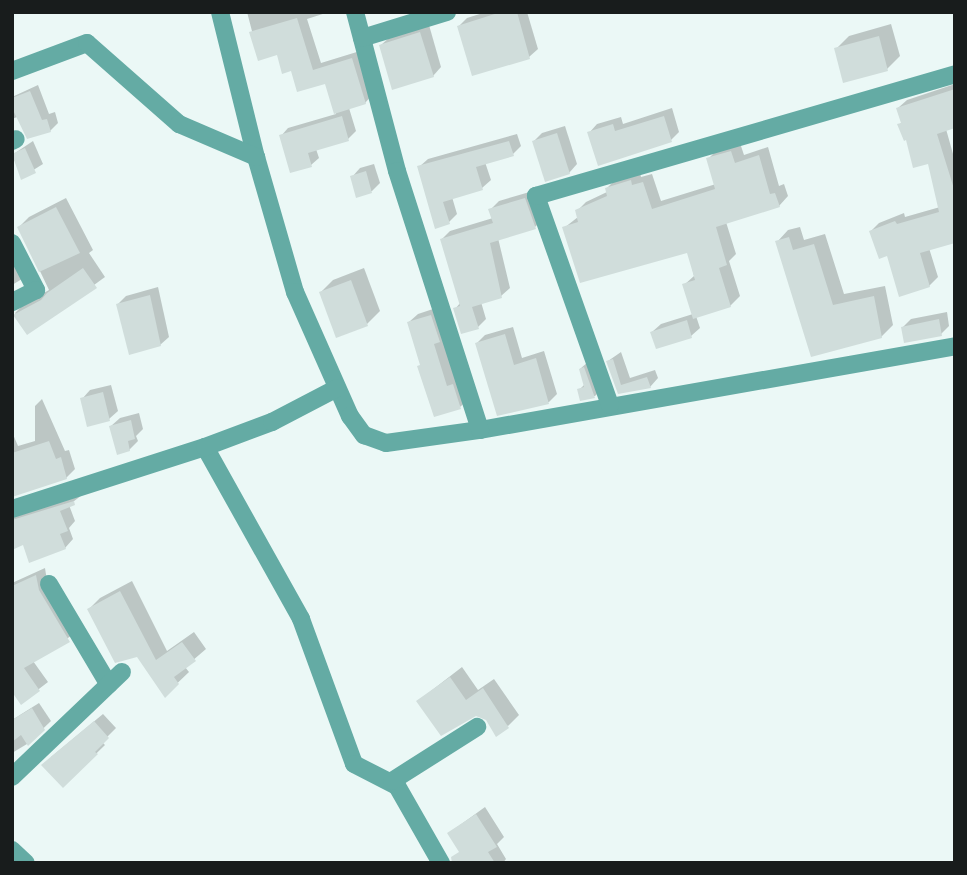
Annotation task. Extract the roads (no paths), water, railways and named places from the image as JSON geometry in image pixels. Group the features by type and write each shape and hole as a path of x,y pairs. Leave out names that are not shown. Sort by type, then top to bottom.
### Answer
{"street":[{"path":"220,12 256,157 295,292 350,416 364,436 386,443 480,430 955,346"},
{"path":"355,12 397,172 480,430"},
{"path":"362,38 447,12"},
{"path":"12,71 87,43 180,124 256,157"},
{"path":"611,405 536,196 955,74"},
{"path":"12,243 36,285 34,292 12,302"},
{"path":"12,509 205,447 272,422 337,388"},
{"path":"205,447 301,619 347,752 354,764 366,773 392,781 442,863"},
{"path":"49,584 109,685"},
{"path":"12,777 122,672"},
{"path":"392,781 477,727"},
{"path":"12,850 26,863"}]}
